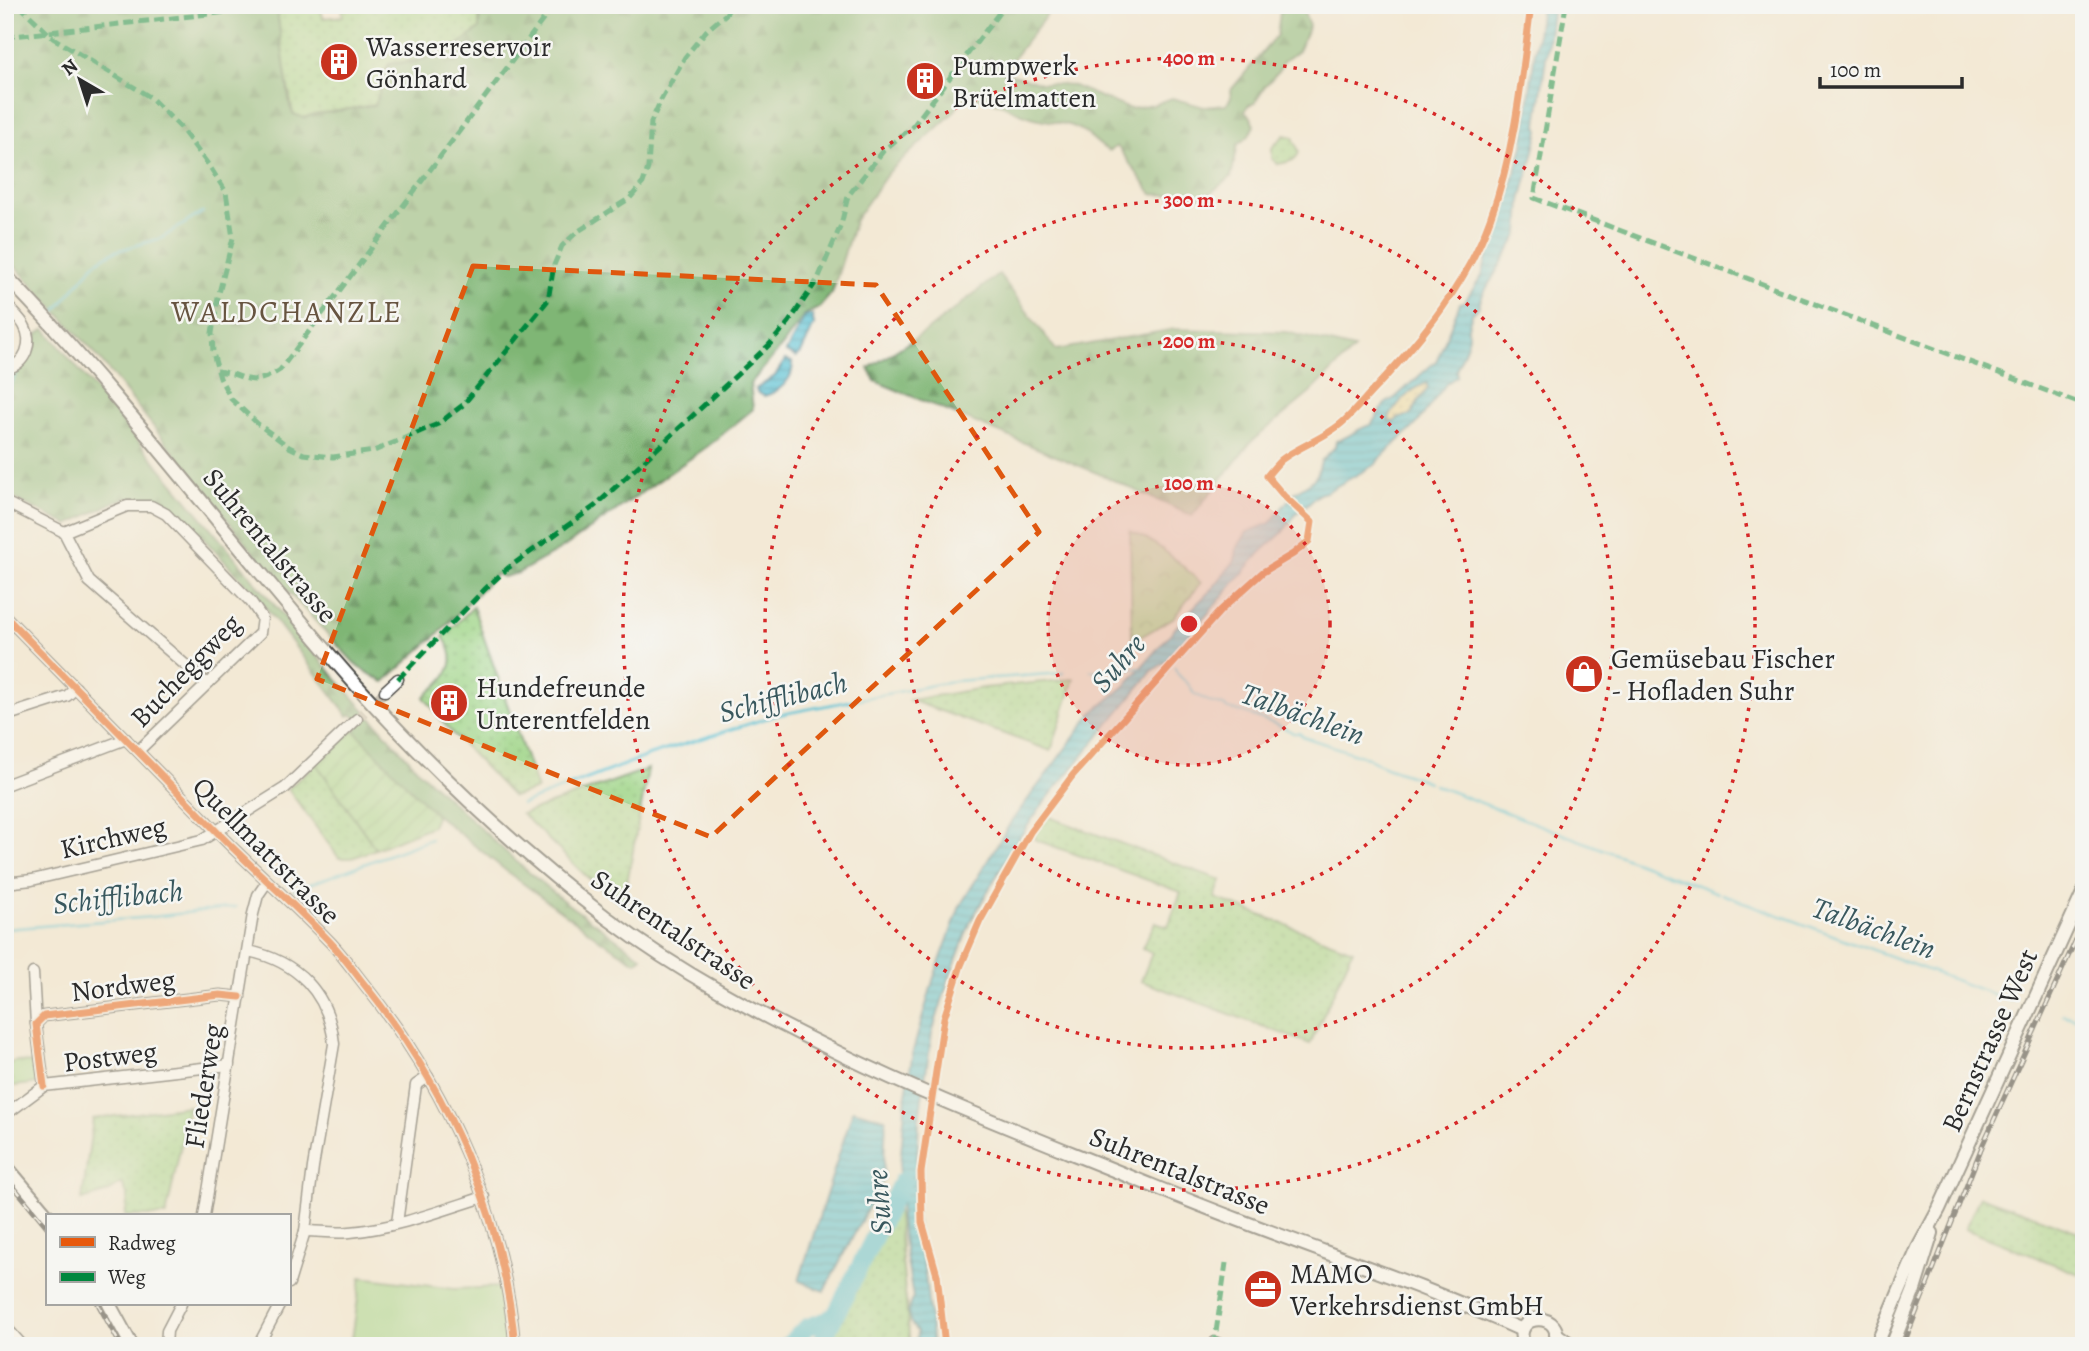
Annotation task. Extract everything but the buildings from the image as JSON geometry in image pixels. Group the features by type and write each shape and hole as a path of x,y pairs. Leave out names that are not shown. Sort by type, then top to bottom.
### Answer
{"main road":[{"name":"Suhrentalstrasse","path":"5,275 107,385 356,684 441,774 506,836 610,920 665,958 762,1016 882,1074 1236,1219 1431,1292 1522,1330"},
{"name":"Bernstrasse West","path":"1876,1346 1918,1248 1939,1209 2084,891"},
{"path":"5,1164 46,1214"},
{"name":"Bernstrasse West","path":"1892,1346 1914,1290 1939,1209"},
{"path":"109,1306 132,1346"},
{"path":"1524,1346 1522,1330 1531,1320 1541,1319 1551,1323 1555,1340 1573,1346"}],"street":[{"path":"5,304 27,327 30,342 24,357 15,366 5,369"},
{"path":"5,502 64,532 89,581 206,683"},
{"name":"Bucheggweg","path":"64,532 127,506 151,506 166,514 251,602 262,618 260,633 138,751"},
{"name":"Quellmattstrasse","path":"5,616 217,832 332,944 386,1011 428,1077 459,1136 484,1197 504,1272 515,1346"},
{"path":"385,691 398,679"},
{"path":"5,716 67,696 76,688"},
{"name":"Kirchweg","path":"5,883 32,880 190,843 217,832 285,788 357,719"},
{"path":"5,785 126,739"},
{"name":"Fliederweg","path":"204,1214 258,895 267,882"},
{"path":"248,951 287,964 308,981 332,1025 334,1044 305,1231 290,1280"},
{"path":"33,973 36,1024"},
{"name":"Nordweg","path":"44,1086 36,1024 44,1016 220,995 240,997"},
{"name":"Postweg","path":"5,1115 44,1086 229,1065"},
{"path":"397,1223 416,1085 428,1077"},
{"path":"305,1231 348,1233 397,1223 484,1197"},
{"path":"166,1346 167,1331 180,1306"},
{"path":"258,1346 279,1306"},
{"path":"5,1326 23,1346"}],"highlighted area":[{"path":"473,266 876,285 1039,532 711,837 317,679"}],"green space":[{"path":"5,5 322,5 277,11 290,106 293,114 304,118 375,105 389,64 427,59 457,46 479,29 480,5 1050,5 1048,13 1003,72 1041,83 1071,85 1130,109 1172,98 1204,107 1226,105 1231,98 1230,91 1277,35 1281,5 1301,5 1309,26 1298,51 1283,62 1255,103 1248,105 1245,112 1251,117 1254,126 1248,137 1238,144 1231,177 1205,197 1152,194 1117,146 1109,151 1075,127 1031,117 992,101 964,98 953,113 888,173 855,220 832,293 819,308 804,315 750,384 753,409 708,446 561,549 518,573 503,577 496,574 439,633 384,682 358,667 267,569 93,351 5,255"},
{"path":"342,5 480,5 479,29 438,56 389,64 375,105 304,118 293,114 277,10 317,6 321,9 323,18 343,16"},
{"path":"1284,135 1293,137 1299,152 1293,160 1278,164 1272,159 1272,148"},
{"path":"999,274 1056,350 1175,329 1286,332 1354,349 1310,393 1252,441 1192,516 1104,476 875,381 869,368 928,330"},
{"path":"45,329 332,674 420,772 520,865 565,902 642,957 636,962 602,941 510,874 433,812 355,732 360,722 352,714 348,716 256,595 203,538 167,506 137,497 116,501 68,525 5,494 5,374 28,359 36,335"},
{"path":"1130,531 1159,547 1201,583 1173,618 1132,642"},
{"name":"Hundefreunde Unterentfelden","path":"473,607 537,789 513,797 452,733 424,697 439,684 449,670 451,655 443,637"},
{"path":"1074,679 1051,751 910,700 983,688"},
{"path":"352,728 434,813 436,817 432,826 376,849 316,763"},
{"path":"316,763 376,849 352,858 339,858 288,789"},
{"path":"648,769 623,905 586,876 522,814"},
{"path":"1044,815 1221,880 1215,898 1353,950 1310,1044 1141,981 1152,953 1142,948 1155,922 1168,926 1181,892 1036,840 1033,833"},
{"path":"16,1061 38,1064 40,1083 5,1087 5,1065"},
{"path":"189,1106 166,1214 125,1214 128,1197 122,1183 108,1192 82,1200 93,1119"},
{"path":"1980,1196 2084,1234 2084,1276 1965,1229"},
{"path":"897,1205 910,1346 826,1346"},
{"path":"361,1277 454,1289 501,1287 511,1346 351,1346"}],"sand":[{"path":"1427,382 1428,389 1411,415 1394,422 1388,421 1404,398"}],"water":[{"path":"1541,5 1553,5 1537,125 1539,131 1521,201 1519,234 1483,294 1478,308 1472,314 1467,330 1469,337 1456,370 1457,376 1446,384 1415,426 1376,464 1319,494 1296,514 1166,662 1153,670 1042,805 1013,847 971,921 932,1033 919,1118 915,1201 933,1346 916,1346 917,1332 909,1315 913,1297 900,1219 902,1181 899,1176 906,1095 913,1051 934,977 960,906 1011,822 1092,713 1125,686 1211,590 1235,560 1237,548 1247,532 1270,523 1294,493 1317,475 1321,461 1335,447 1336,441 1371,425 1385,404 1437,360 1460,303 1465,301 1482,276 1523,146","holes":["1427,383 1428,389 1411,415 1394,422 1388,421 1399,403 1410,393"]},
{"path":"812,315 814,325 801,353 796,357 786,352 805,316"},
{"path":"785,360 792,362 792,368 785,384 764,396 757,392 756,389 775,376"},
{"path":"853,1110 886,1119 883,1180 824,1291 799,1281"}],"waterway":[{"path":"54,313 96,262 113,252 162,238 203,212"},
{"path":"5,397 17,372"},
{"name":"Suhre","path":"1091,671 1140,668"},
{"name":"Talbächlein","path":"1175,668 1193,693 1208,701 1428,782"},
{"name":"Schifflibach","path":"522,804 650,755 777,715 954,681 1064,673"},
{"name":"Talbächlein","path":"1434,785 1718,893"},
{"name":"Schifflibach","path":"294,890 431,839"},
{"name":"Talbächlein","path":"1722,894 2011,1001"},
{"name":"Schifflibach","path":"5,929 236,907"},
{"path":"2063,1015 2084,1021"},
{"name":"Suhre","path":"820,1346 902,1181"},
{"path":"787,1346 807,1327 828,1320 836,1313"}],"tunnel":[{"path":"357,719 385,691"}],"railway":[{"path":"1903,1346 1983,1144 2084,922"},
{"path":"5,1176 46,1226"},
{"path":"99,1306 121,1346"}],"marked path":[{"path":"19,5 53,38 150,97 180,127 210,167 226,192 233,238 212,333 213,353 220,378 231,399 289,447 304,454 333,457 374,451 438,424 463,405 548,300 554,265 562,246 577,232 630,198 643,183 648,168 651,122 661,100 685,57 706,31 726,14 731,5"},
{"path":"5,37 288,5"},
{"path":"217,371 254,380 280,370 554,5"},
{"path":"398,679 508,568 595,506 769,345 789,322 818,279 841,225 848,196 884,150 913,126 1005,5"},
{"path":"1566,5 1534,198 2084,405"},
{"path":"1214,1346 1226,1263"}],"cycle path":[{"path":"945,1346 937,1275 922,1222 921,1172 944,1018 961,965 980,921 1030,832 1073,775 1221,610 1263,572 1309,541 1312,522 1267,476 1281,460 1329,432 1353,412 1427,329 1469,265 1490,219 1506,167 1531,5"},
{"path":"5,616 231,846 331,943 394,1024 445,1109 484,1200 498,1248 515,1346"},
{"path":"44,1086 36,1024 44,1016 220,995 240,997"}],"place":[{"name":"Wasserreservoir Gönhard","path":"339,62"},
{"name":"Pumpwerk Brüelmatten","path":"925,81"},
{"name":"Gemüsebau Fischer - Hofladen Suhr","path":"1584,674"},
{"name":"Hundefreunde Unterentfelden","path":"449,703"},
{"name":"MAMO Verkehrsdienst GmbH","path":"1263,1289"}],"district":[{"name":"WALDCHANZLE","path":"287,312"}]}
